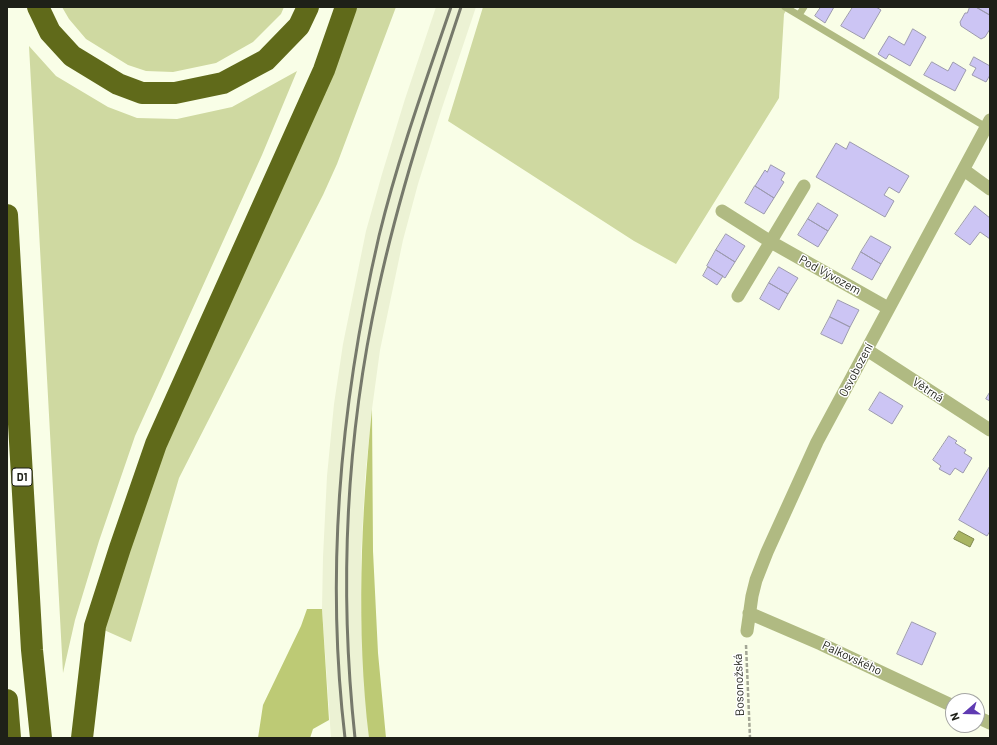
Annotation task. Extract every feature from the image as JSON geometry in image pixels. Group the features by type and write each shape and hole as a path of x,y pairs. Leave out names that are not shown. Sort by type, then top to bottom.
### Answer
{"highway":[{"path":"38,7 50,32 72,56 118,84 142,93 175,93 223,83 266,60 299,26 308,7"},
{"path":"82,738 95,626 156,444 324,70 346,7"},
{"name":"D1","path":"7,215 32,650 41,738"},
{"path":"7,700 10,738"}],"street":[{"name":"Osvobození","path":"747,631 756,580 767,552 817,442 988,123"},
{"path":"964,170 990,189"},
{"path":"738,296 804,186"},
{"name":"Pod Vývozem","path":"722,211 771,242 888,308"},
{"name":"Větrná","path":"867,350 990,430"},
{"name":"Palkovského","path":"749,613 821,644 945,702"}],"lane":[{"path":"785,7 988,123"},
{"path":"799,16 804,7"}],"path":[{"name":"Bosonožská","path":"747,631 746,654 750,738"}],"shaded area":[{"path":"62,7 284,7 281,14 253,42 216,63 173,72 146,71 128,65 86,39 69,19"},
{"path":"346,7 396,7 337,164 323,195 179,478 131,642 95,626 120,548"},
{"path":"436,7 476,7 418,184 403,240 380,350 365,479 361,558 363,660 369,738 331,738 322,609 327,476 334,404 343,344 366,231 405,99"},
{"path":"483,7 788,7 784,14 779,98 676,264 634,241 448,121"},
{"path":"29,46 56,76 108,107 137,118 177,119 232,107 297,71 262,155 135,436 99,541 75,620 63,673"},
{"path":"372,409 373,551 378,653 386,738 369,738 362,656 361,614 363,532"},
{"path":"959,531 974,539 970,547 954,539"},
{"path":"307,609 322,609 329,720 313,729 310,738 258,738 263,705 301,626"}],"building":[{"path":"821,7 834,7 825,23 815,16"},
{"path":"853,7 876,7 881,10 864,39 841,26"},
{"path":"970,7 976,7 990,15 990,29 985,37 981,39 961,26 960,22"},
{"path":"976,7 990,7 990,15"},
{"path":"913,29 926,37 910,66 889,54 886,59 878,54 889,36 904,45"},
{"path":"974,57 990,66 990,75 986,82 972,75 976,68 970,65"},
{"path":"932,62 948,71 953,62 966,70 955,91 924,75"},
{"path":"850,142 909,176 899,193 889,187 884,195 894,201 885,217 816,177 836,143 846,149"},
{"path":"771,165 785,173 781,180 784,182 774,198 755,186 765,170 767,172"},
{"path":"755,186 774,198 764,214 745,203"},
{"path":"818,203 838,215 828,231 808,219"},
{"path":"975,206 990,218 990,239 980,232 970,245 955,234"},
{"path":"808,219 828,231 818,247 798,235"},
{"path":"726,234 745,246 735,262 716,250"},
{"path":"871,236 891,247 881,264 861,252"},
{"path":"716,250 735,262 725,278 707,266"},
{"path":"861,252 881,264 872,280 852,269"},
{"path":"708,267 723,276 717,285 703,276"},
{"path":"779,267 798,278 788,294 769,283"},
{"path":"769,283 788,294 779,310 760,299"},
{"path":"838,300 859,310 850,327 830,317"},
{"path":"830,317 850,327 842,344 821,334"},
{"path":"880,392 903,406 892,424 869,410"},
{"path":"990,392 990,401 986,399"},
{"path":"949,436 957,441 955,443 966,450 964,453 972,458 963,473 955,468 950,475 939,469 941,466 933,460"},
{"path":"990,466 990,531 987,536 959,520"},
{"path":"912,622 936,633 922,665 897,654"}],"railway":[{"path":"345,738 339,675 337,549 340,486 346,423 355,360 366,298 386,207 412,121 451,7"},
{"path":"355,738 347,626 347,570 348,513 352,457 359,401 367,346 395,219 427,112 461,7"}]}
